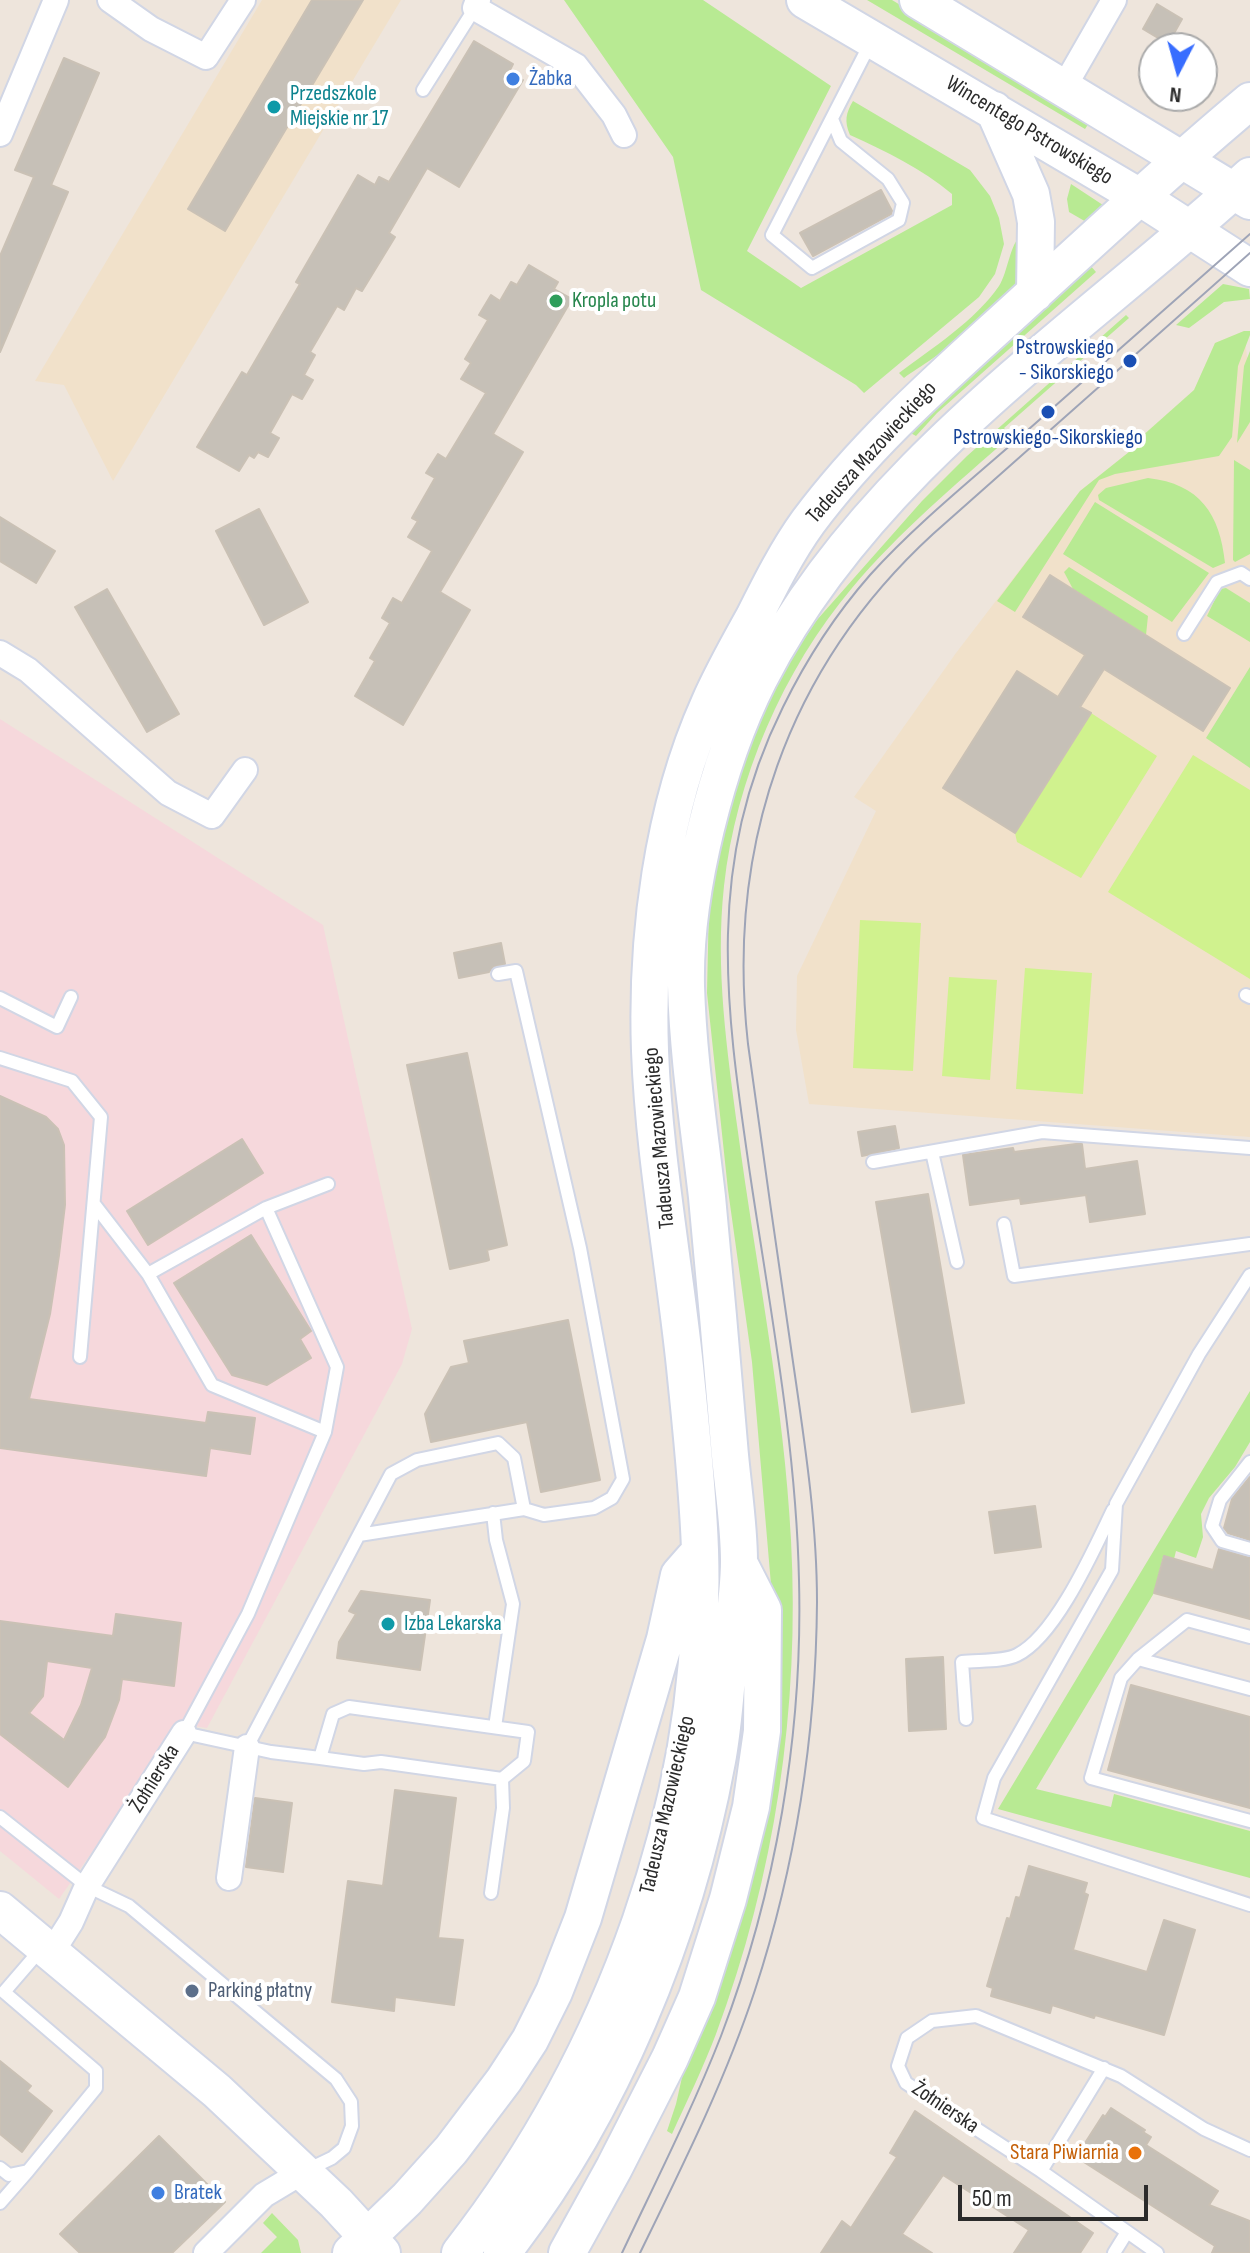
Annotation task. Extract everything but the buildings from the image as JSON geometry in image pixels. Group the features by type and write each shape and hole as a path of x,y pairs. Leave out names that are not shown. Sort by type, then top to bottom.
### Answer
{"street":[{"path":"0,134 56,0"},
{"path":"110,0 151,29 206,57 243,0"},
{"name":"Wincentego Pstrowskiego","path":"805,0 1138,196 1250,268"},
{"path":"918,0 1182,160 1245,189"},
{"path":"1064,87 1114,0"},
{"path":"477,4 576,66 614,115 624,135"},
{"name":"Tadeusza Mazowieckiego","path":"460,2253 523,2165 572,2081 607,2011 661,1858 680,1775 697,1651 700,1551 686,1372 650,1051 652,961 664,854 679,792 707,707 778,570 806,525 851,470 919,397 1138,196 1250,101"},
{"path":"994,110 1031,194 1036,222 1035,293"},
{"name":"Tadeusza Mazowieckiego","path":"502,2253 524,2225 579,2138 628,2041 669,1947 695,1857 718,1757 739,1563 716,1281 686,981 701,851 726,756 757,683 794,616 875,510 970,418 1104,300 1190,229 1245,189"},
{"path":"0,653 28,670 168,793 212,816 245,770"},
{"path":"0,1910 217,2091 304,2171 367,2247 451,2150 522,2054 554,1992 583,1918 665,1639 679,1575 700,1551"},
{"path":"567,2253 670,2058 697,1997 751,1807 762,1731 763,1610 739,1563"},
{"name":"Żołnierska","path":"48,1949 71,1922 87,1886 184,1733"},
{"path":"229,1878 247,1747"},
{"path":"206,2253 264,2195 304,2171"}],"lane":[{"path":"423,90 477,4"},
{"path":"832,119 841,141 888,179 903,203 899,220 812,268 772,235 873,39"},
{"path":"1184,634 1217,582 1241,573 1250,579"},
{"path":"359,1535 524,1509 544,1515 594,1508 612,1498 623,1479 580,1248 516,971 498,974"},
{"path":"0,998 57,1027 71,997"},
{"path":"0,1058 72,1081 101,1117 80,1357"},
{"path":"873,1162 1042,1132 1250,1148"},
{"path":"932,1152 957,1262"},
{"path":"148,1274 266,1208 328,1184"},
{"path":"94,1204 148,1274 212,1385 325,1432"},
{"path":"184,1733 248,1614 325,1432 337,1367 266,1208"},
{"path":"1004,1224 1014,1276 1250,1244"},
{"path":"966,1719 962,1662 1016,1656 1038,1640 1081,1574 1199,1354 1250,1275"},
{"path":"247,1747 391,1474 417,1460 498,1443 514,1458 524,1509"},
{"path":"1250,1462 1246,1477 1220,1500 1212,1526 1222,1541 1250,1549"},
{"path":"1116,1504 1112,1570 994,1778 983,1818 1250,1905"},
{"path":"493,1513 496,1540 513,1604 495,1727"},
{"path":"1250,1637 1187,1620 1138,1659 1121,1678 1091,1778 1250,1821"},
{"path":"1138,1659 1250,1689"},
{"path":"320,1758 333,1714 349,1707 528,1732 524,1761 502,1779 503,1808 491,1893"},
{"name":"Żołnierska","path":"184,1733 320,1758 364,1764 381,1762 502,1779"},
{"path":"0,1817 87,1886 129,1906 336,2079 351,2102 352,2126 344,2148 332,2158 304,2171"},
{"path":"0,2203 96,2088 96,2071 4,1992 48,1949"},
{"name":"Żołnierska","path":"1157,2253 1041,2171 906,2083 898,2066 907,2038 932,2021 976,2016 1104,2068 1204,2129 1250,2150"},
{"path":"1041,2171 1104,2068"},
{"path":"0,2168 9,2175 28,2171"},
{"path":"1114,2253 1127,2232"}],"shaded area":[{"path":"262,0 401,0 113,481 64,385 35,381"},
{"path":"1244,331 1247,357 1250,358 1250,1137 809,1104 796,1030 797,976 876,811 854,797 956,653 1080,491 1139,444 1140,438 1194,390 1215,343"},
{"path":"0,719 323,925 412,1329 402,1364 207,1728 182,1724 59,1899 0,1851"}],"green space":[{"path":"564,0 703,0 831,86 747,251 801,288 952,205 952,194 928,176 850,135 847,117 853,101 970,170 990,196 999,218 1004,244 995,274 979,297 864,393 856,385 701,290 673,157"},
{"path":"867,0 892,0 1091,120 1085,129"},
{"path":"1071,184 1106,207 1088,223 1069,212 1067,199"},
{"path":"1021,236 1020,274 1002,303 970,332 904,378 899,373 952,333 989,299 999,286 1014,245"},
{"path":"1089,264 1096,272 937,413 916,436 907,431"},
{"path":"1223,284 1249,289 1250,299 1224,302 1189,328 1176,325"},
{"path":"1126,315 1129,318 1004,428 1011,436 908,528 852,588 827,620 784,690 739,806 724,886 722,979 726,1040 782,1437 791,1540 791,1666 779,1791 754,1914 716,2034 672,2134 667,2131 676,2104 777,1655 752,1362 728,1190 707,993 709,901 713,871 745,753 777,680 816,621 922,501 967,456"},
{"path":"1250,331 1250,335 1238,366 1232,437 1219,456 1115,474 1099,480 1015,612 997,601 1080,491 1139,444 1140,438 1194,390 1215,343"},
{"path":"1250,351 1250,422 1237,443 1244,366"},
{"path":"1234,460 1250,470 1250,554 1235,562 1233,560"},
{"path":"1148,478 1181,487 1204,504 1218,530 1225,563 1213,568 1099,500 1098,495 1106,488"},
{"path":"1095,502 1209,573 1172,622 1063,554"},
{"path":"1069,567 1148,616 1146,635 1073,589 1064,572"},
{"path":"1226,588 1250,603 1250,642 1207,616 1220,589"},
{"path":"1250,667 1250,768 1206,738"},
{"path":"1091,713 1157,756 1081,878 1017,842 1015,833"},
{"path":"1193,755 1250,790 1250,979 1108,892"},
{"path":"860,920 921,923 913,1071 853,1068"},
{"path":"1025,968 1092,973 1083,1094 1016,1089"},
{"path":"949,977 997,980 990,1080 942,1076"},
{"path":"1250,1391 1250,1442 1201,1514 1203,1537 1196,1558 1176,1551 1174,1559 1163,1557 1154,1593 1036,1789 1111,1807 1114,1794 1250,1831 1250,1878 998,1809"},
{"path":"272,2213 298,2240 301,2253 261,2253 277,2237 263,2223"}],"tram line":[{"path":"622,2253 698,2091 740,1981 771,1869 791,1754 799,1638 793,1478 741,1113 729,995 728,938 732,881 741,824 758,766 801,672 833,622 870,575 947,500 1250,234"},
{"path":"640,2253 717,2091 755,1990 792,1847 813,1700 817,1602 812,1506 748,1044 744,971 747,901 758,832 777,766 804,703 839,643 882,587 933,534 1250,253"}],"place":[{"name":"Żabka","path":"513,79"},
{"name":"Przedszkole Miejskie nr 17","path":"274,107"},
{"name":"Kropla potu","path":"556,301"},
{"name":"Pstrowskiego - Sikorskiego","path":"1130,361"},
{"name":"Pstrowskiego-Sikorskiego","path":"1048,412"},
{"name":"Izba Lekarska","path":"388,1624"},
{"name":"Parking płatny","path":"192,1991"},
{"name":"Stara Piwiarnia","path":"1135,2153"},
{"name":"Bratek","path":"158,2193"}]}
